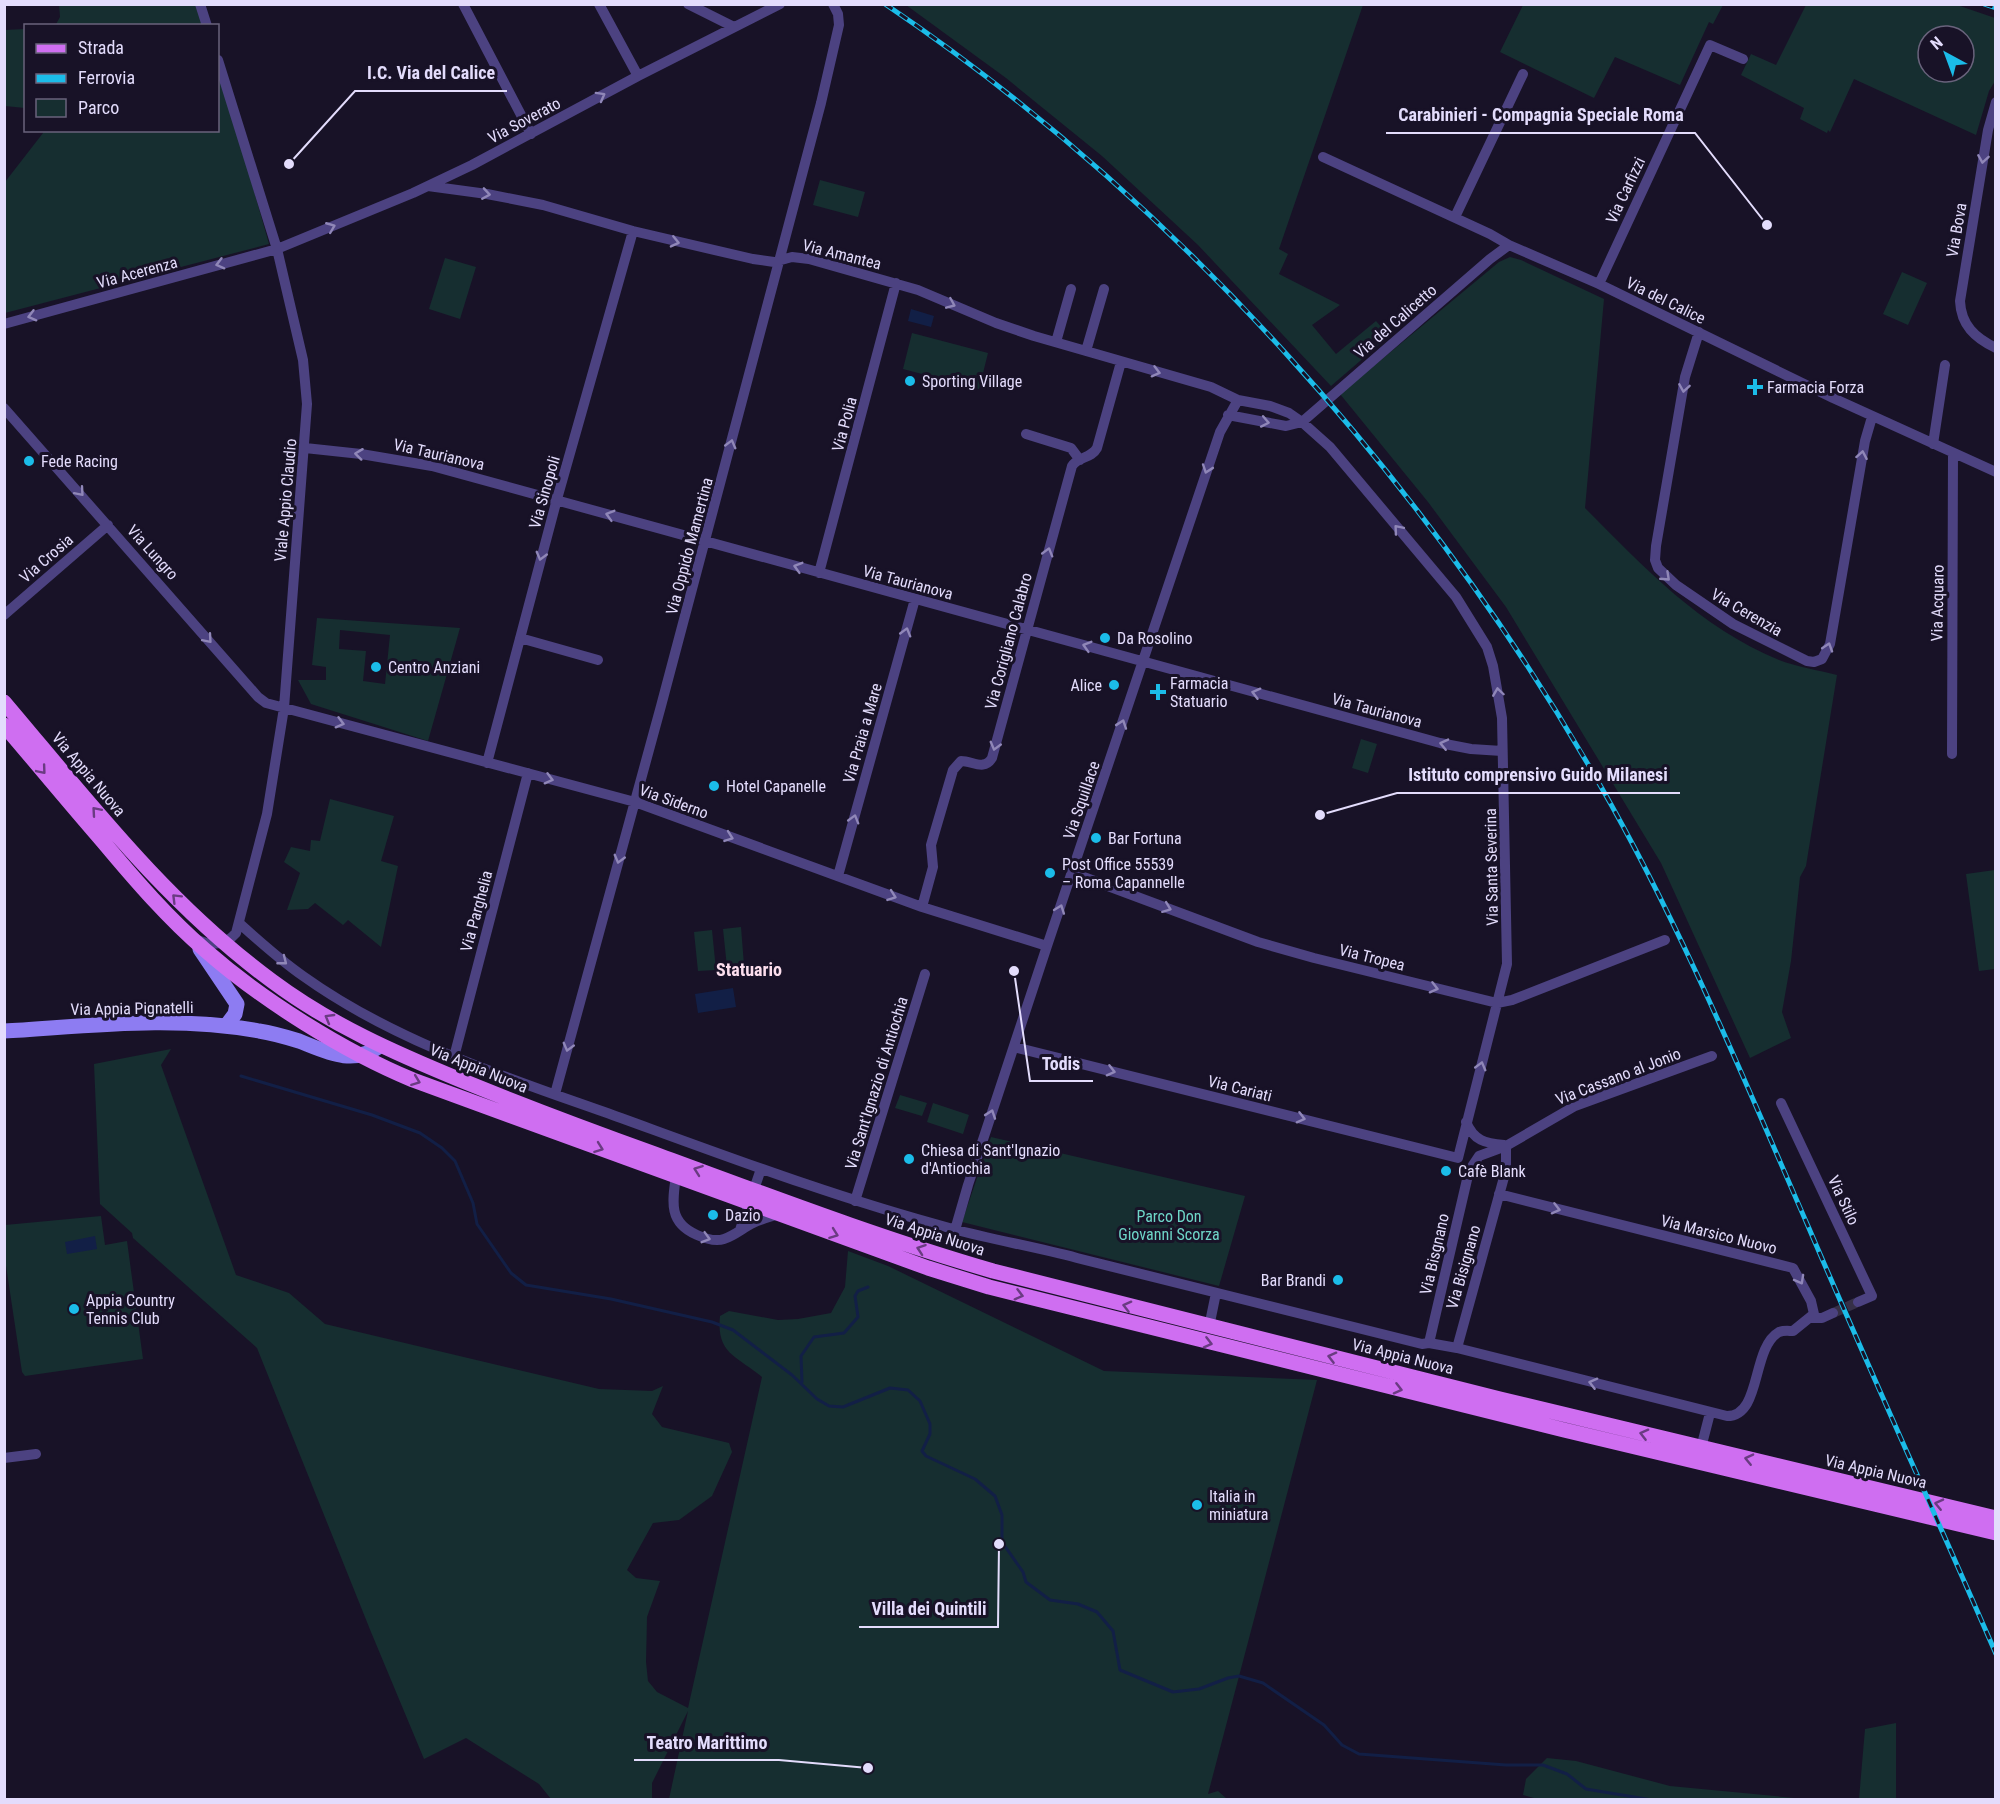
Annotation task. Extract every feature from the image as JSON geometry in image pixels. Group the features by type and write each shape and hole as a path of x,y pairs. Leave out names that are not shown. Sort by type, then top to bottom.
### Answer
{"main road":[{"name":"Via Appia Nuova","path":"4,702 149,871 224,943 295,997 380,1046 751,1196 779,1214 928,1268 1031,1299 1995,1533"},
{"name":"Via Appia Nuova","path":"4,726 137,882 193,939 284,1009 413,1080 676,1176 751,1196 966,1264 1209,1327 1995,1518"},
{"path":"193,939 236,1001 237,1009 226,1026"},
{"name":"Via Appia Pignatelli","path":"4,1031 159,1022 226,1026 275,1035 342,1056 364,1055"},
{"path":"364,1055 380,1046"}],"street":[{"path":"200,4 206,24"},
{"path":"463,4 531,134"},
{"path":"598,4 638,76"},
{"path":"688,4 734,27"},
{"name":"Via Soverato","path":"276,249 428,186 780,4"},
{"name":"Via Oppido Mamertina","path":"555,1094 705,542 836,42 840,21 833,4"},
{"name":"Via Carfizzi","path":"1599,284 1710,45 1743,59"},
{"name":"Viale Appio Claudio","path":"219,63 276,249 305,371 307,404 284,708 267,814 239,923 235,935 224,943"},
{"path":"1455,217 1523,75"},
{"name":"Via Bova","path":"1995,102 1988,130 1960,301 1962,316 1971,332 1995,348"},
{"name":"Via del Calice","path":"1323,157 1455,217 1509,245 1599,284 1872,417 1995,472"},
{"name":"Via Amantea","path":"428,186 536,203 633,231 744,258 771,262 796,257 897,283 1004,326 1211,387 1238,400 1275,407 1302,422"},
{"name":"Via Sinopoli","path":"487,763 556,499 633,231"},
{"name":"Via del Calicetto","path":"1302,422 1490,258 1509,245"},
{"name":"Via Acerenza","path":"4,324 276,249"},
{"name":"Via Polia","path":"819,573 897,283"},
{"path":"1056,342 1071,289"},
{"path":"1086,351 1104,289"},
{"name":"Via Cerenzia","path":"1699,332 1685,377 1655,562 1659,570 1671,581 1719,615 1808,661 1820,661 1828,649 1865,441 1872,417"},
{"name":"Via Corigliano Calabro","path":"922,907 933,867 931,845 953,770 961,761 985,765 992,758 1072,466 1075,462 1092,455 1097,448 1121,362"},
{"path":"1933,444 1945,365"},
{"name":"Via Squillace","path":"955,1230 1047,946 1220,432 1238,400"},
{"name":"Via Lungro","path":"4,408 258,697 271,705 284,708"},
{"path":"1228,415 1286,426 1302,422"},
{"name":"Via Santa Severina","path":"1302,422 1330,447 1456,597 1487,647 1497,683 1502,718 1506,972 1458,1158"},
{"path":"1026,434 1071,448 1080,460"},
{"name":"Via Taurianova","path":"305,448 414,463 556,499 705,542 1440,743 1471,749 1502,751"},
{"name":"Via Acquaro","path":"1952,754 1953,453"},
{"name":"Via Crosia","path":"4,615 108,525"},
{"name":"Via Praia a Mare","path":"838,876 915,599"},
{"path":"520,638 598,660"},
{"name":"Via Siderno","path":"284,708 635,802 922,907 1047,946"},
{"name":"Via Parghelia","path":"454,1057 528,773"},
{"name":"Via Tropea","path":"1073,873 1258,942 1497,1004"},
{"name":"Via Appia Nuova","path":"239,923 295,970 340,1000 410,1038 454,1057 555,1094 855,1201 955,1230 1074,1257 1422,1344 1457,1348 1710,1413"},
{"path":"193,939 208,944 224,943"},
{"path":"1497,1004 1665,940"},
{"name":"Via Sant'Ignazio di Antiochia","path":"855,1201 925,974"},
{"name":"Via Cariati","path":"1014,1047 1458,1158"},
{"name":"Via Cassano al Jonio","path":"1469,1171 1479,1156 1506,1146 1575,1106 1712,1056"},
{"name":"Via Stilo","path":"1782,1102 1872,1296 1858,1302"},
{"path":"1466,1122 1477,1139 1485,1143 1506,1146"},
{"name":"Via Bisignano","path":"1457,1348 1507,1163 1506,1146"},
{"path":"1458,1158 1469,1171"},
{"path":"740,1230 761,1169"},
{"name":"Via Bisgnano","path":"1429,1343 1469,1171"},
{"path":"676,1176 674,1208 678,1221 684,1229 715,1241 728,1238 754,1223 779,1214"},
{"name":"Via Marsico Nuovo","path":"1499,1194 1793,1268 1813,1304 1814,1312 1810,1318"},
{"path":"1209,1327 1216,1293"},
{"path":"1701,1448 1710,1413 1731,1416 1740,1413 1749,1401 1760,1362 1777,1334 1783,1331 1793,1331 1810,1318 1822,1318 1833,1313"},
{"path":"4,1458 36,1454"}],"green space":[{"path":"59,4 200,5 205,24 56,24 60,17"},
{"path":"1523,4 1723,5 1713,24 1709,22 1680,85 1615,57 1594,98 1500,52"},
{"path":"906,5 1363,5 1279,249 1288,254 1279,274 1340,305 1312,325 1336,354 1376,321 1389,336 1331,386 1198,245 1102,156 1006,78"},
{"path":"1806,5 1957,5 1995,18 1995,81 1989,91 1976,135 1854,79 1830,132 1828,130 1827,133 1800,119 1804,108 1741,75 1751,54 1776,65"},
{"path":"24,29 24,108 5,106 5,30"},
{"path":"219,68 269,244 5,313 5,182 43,133 219,132"},
{"path":"820,180 865,192 858,217 813,205"},
{"path":"1510,257 1604,299 1585,508 1652,574 1723,631 1779,660 1837,675 1806,866 1800,877 1791,961 1782,1012 1791,1038 1750,1058 1661,863 1506,607 1428,502 1340,394 1499,262"},
{"path":"445,258 476,267 460,319 429,309"},
{"path":"1902,272 1927,283 1908,325 1883,314"},
{"path":"912,333 988,353 979,389 903,369"},
{"path":"317,618 460,628 428,741 311,704 298,680 326,680 326,667 312,665","holes":["340,630 390,635 385,684 363,681 366,651 339,649"]},
{"path":"1361,739 1377,744 1368,773 1352,768"},
{"path":"330,799 394,816 381,861 398,866 381,947 348,920 343,925 315,903 308,909 287,910 300,873 284,862 291,847 310,851 311,840 320,841"},
{"path":"1995,870 1995,969 1979,971 1966,874"},
{"path":"741,927 744,965 727,967 723,929"},
{"path":"712,930 716,970 698,971 694,932"},
{"path":"171,1049 161,1065 236,1275 289,1293 325,1324 599,1389 652,1391 663,1386 652,1414 662,1427 729,1443 732,1452 712,1496 679,1520 653,1523 627,1570 636,1578 660,1581 647,1617 648,1681 657,1692 688,1708 762,1377 730,1353 721,1339 720,1316 729,1311 778,1320 831,1313 845,1287 848,1251 888,1266 1104,1371 1317,1380 1208,1794 1218,1791 1227,1799 669,1799 688,1711 652,1783 652,1799 551,1799 539,1784 466,1738 424,1759 257,1348 133,1238 132,1233 100,1204 94,1064"},
{"path":"900,1095 927,1103 922,1116 895,1108"},
{"path":"933,1103 969,1115 963,1134 927,1122"},
{"name":"Parco Don Giovanni Scorza","path":"991,1137 1245,1196 1219,1286 962,1222"},
{"name":"Appia Country Tennis Club","path":"101,1216 105,1245 127,1241 143,1359 25,1376 22,1372 5,1259 5,1225"},
{"path":"1896,1723 1896,1799 1859,1799 1865,1729"},
{"path":"1547,1758 1576,1761 1670,1786 1805,1799 1541,1800 1523,1795 1526,1779"}],"water":[{"path":"911,309 934,316 931,327 908,321"},
{"path":"733,988 736,1007 698,1013 695,994"},
{"path":"95,1236 97,1249 67,1254 65,1242"}],"waterway":[{"path":"241,1076 372,1115 420,1133 442,1148 455,1161 473,1203 477,1224 511,1273 526,1285 611,1299 712,1322 733,1330 792,1375 817,1399 829,1406 843,1407 890,1388 908,1390 920,1401 930,1424 930,1434 922,1451 926,1456 975,1479 995,1496 1002,1515 1002,1542 1023,1572 1026,1582 1050,1600 1078,1604 1097,1612 1113,1631 1120,1670 1173,1692 1199,1689 1239,1676 1263,1683 1324,1725 1342,1745 1359,1754 1506,1765 1543,1765 1567,1774 1586,1789 1652,1800"},
{"path":"802,1382 801,1356 814,1337 844,1333 858,1317 855,1296 858,1291 868,1287"}],"tunnel":[{"path":"1833,1313 1858,1302"}],"railway":[{"path":"885,4 992,81 1095,166 1193,257 1286,354 1374,456 1456,563 1532,672 1630,838 1684,947 1735,1058 1996,1654"},
{"path":"1984,4 1996,8"}],"place":[{"name":"I.C. Via del Calice","path":"289,164"},
{"name":"Carabinieri - Compagnia Speciale Roma","path":"1767,225"},
{"name":"Sporting Village","path":"910,381"},
{"name":"Farmacia Forza","path":"1755,387"},
{"name":"Fede Racing","path":"29,461"},
{"name":"Da Rosolino","path":"1105,638"},
{"name":"Centro Anziani","path":"376,667"},
{"name":"Alice","path":"1114,685"},
{"name":"Farmacia Statuario","path":"1158,692"},
{"name":"Hotel Capanelle","path":"714,786"},
{"name":"Istituto comprensivo Guido Milanesi","path":"1320,815"},
{"name":"Bar Fortuna","path":"1096,838"},
{"name":"Post Office 55539 – Roma Capannelle","path":"1050,873"},
{"name":"Todis","path":"1014,971"},
{"name":"Chiesa di Sant'Ignazio d'Antiochia","path":"909,1159"},
{"name":"Cafè Blank","path":"1446,1171"},
{"name":"Dazio","path":"713,1215"},
{"name":"Bar Brandi","path":"1338,1280"},
{"name":"Appia Country Tennis Club","path":"74,1309"},
{"name":"Italia in miniatura","path":"1197,1505"},
{"name":"Villa dei Quintili","path":"999,1544"},
{"name":"Teatro Marittimo","path":"868,1768"}],"district":[{"name":"Statuario","path":"749,970"}]}
